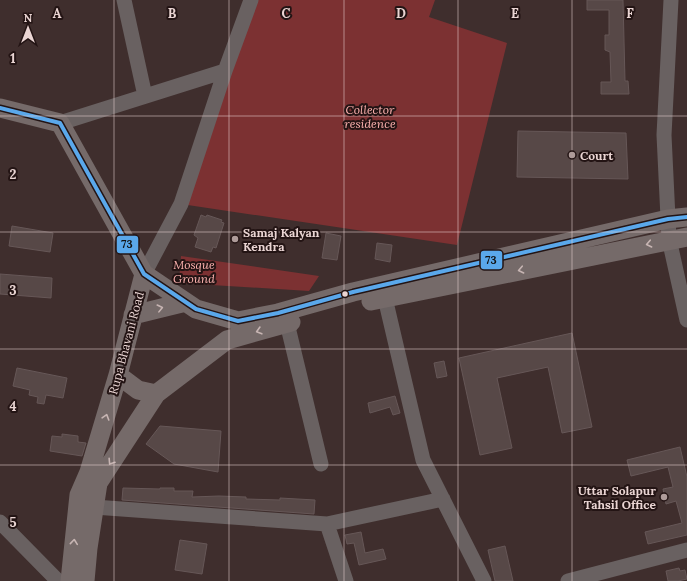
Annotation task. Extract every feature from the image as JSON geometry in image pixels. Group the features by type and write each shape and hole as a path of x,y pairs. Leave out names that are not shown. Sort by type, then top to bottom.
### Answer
{"main road":[{"path":"0,108 60,123 144,274 196,309 238,321 278,314 353,292 668,219 687,217"},
{"path":"85,581 88,548 98,483 156,394 227,340 347,306 678,238"},
{"name":"Rupa Bhavani Road","path":"70,581 80,495 89,472 118,375 144,274"},
{"path":"133,315 186,302"},
{"path":"118,375 138,390 156,394"}],"street":[{"path":"124,0 146,96"},
{"name":"Rupa Bhavani Road","path":"144,274 181,204 225,71 251,0"},
{"path":"671,0 664,135 668,219 678,238 687,320"},
{"path":"60,123 225,71"},
{"path":"386,298 422,460 484,581"},
{"path":"287,323 321,464"},
{"path":"94,507 327,524 443,499"},
{"path":"0,522 58,581"},
{"path":"327,524 346,581"},
{"path":"568,581 687,550"}],"green space":[{"name":"Collector residence","path":"253,0 435,0 429,17 507,43 457,245 181,204"},
{"name":"Mosque Ground","path":"181,256 319,276 309,291 179,283"}],"building":[{"path":"587,0 623,0 625,81 628,81 629,94 601,94 601,82 611,82 610,52 605,50 605,35 609,35 609,10 587,10"},
{"name":"Court","path":"518,131 626,133 628,179 517,177"},
{"path":"201,215 206,217 207,215 222,220 221,222 224,223 216,248 213,247 211,252 195,247 198,238 194,235"},
{"path":"12,226 53,233 50,252 9,246"},
{"path":"326,233 341,236 337,260 322,258"},
{"path":"377,243 392,245 390,262 375,259"},
{"path":"0,274 52,278 51,298 0,294"},
{"path":"572,333 592,427 562,433 548,367 497,378 512,448 480,455 459,358"},
{"path":"444,361 447,376 437,378 434,363"},
{"path":"17,368 67,378 63,398 46,395 44,404 37,403 38,397 29,395 30,390 13,386"},
{"path":"395,396 400,413 393,415 390,407 370,413 368,403"},
{"path":"160,426 221,431 218,472 174,464 146,444"},
{"path":"62,434 78,436 78,442 86,443 82,456 50,451 52,436 62,437"},
{"path":"680,447 687,477 687,535 648,544 645,532 682,523 676,501 666,504 663,489 673,487 668,467 631,476 627,460"},
{"path":"123,488 174,488 174,491 193,491 192,497 219,496 246,497 246,499 280,500 280,498 315,500 314,514 122,500"},
{"path":"361,532 365,553 383,549 386,559 359,565 354,543 347,544 345,535"},
{"path":"180,540 207,544 202,574 175,570"},
{"path":"505,546 513,581 495,581 488,550"},
{"path":"679,568 680,571 685,570 687,579 668,581 666,571"}],"transit line":[{"name":"73","path":"0,108 60,123 144,274 196,309 238,321 278,313 353,292 668,219 687,217"}],"place":[{"name":"Court","path":"572,155"},
{"name":"Samaj Kalyan Kendra","path":"235,239"},
{"name":"Uttar Solapur Tahsil Office","path":"664,497"}]}
